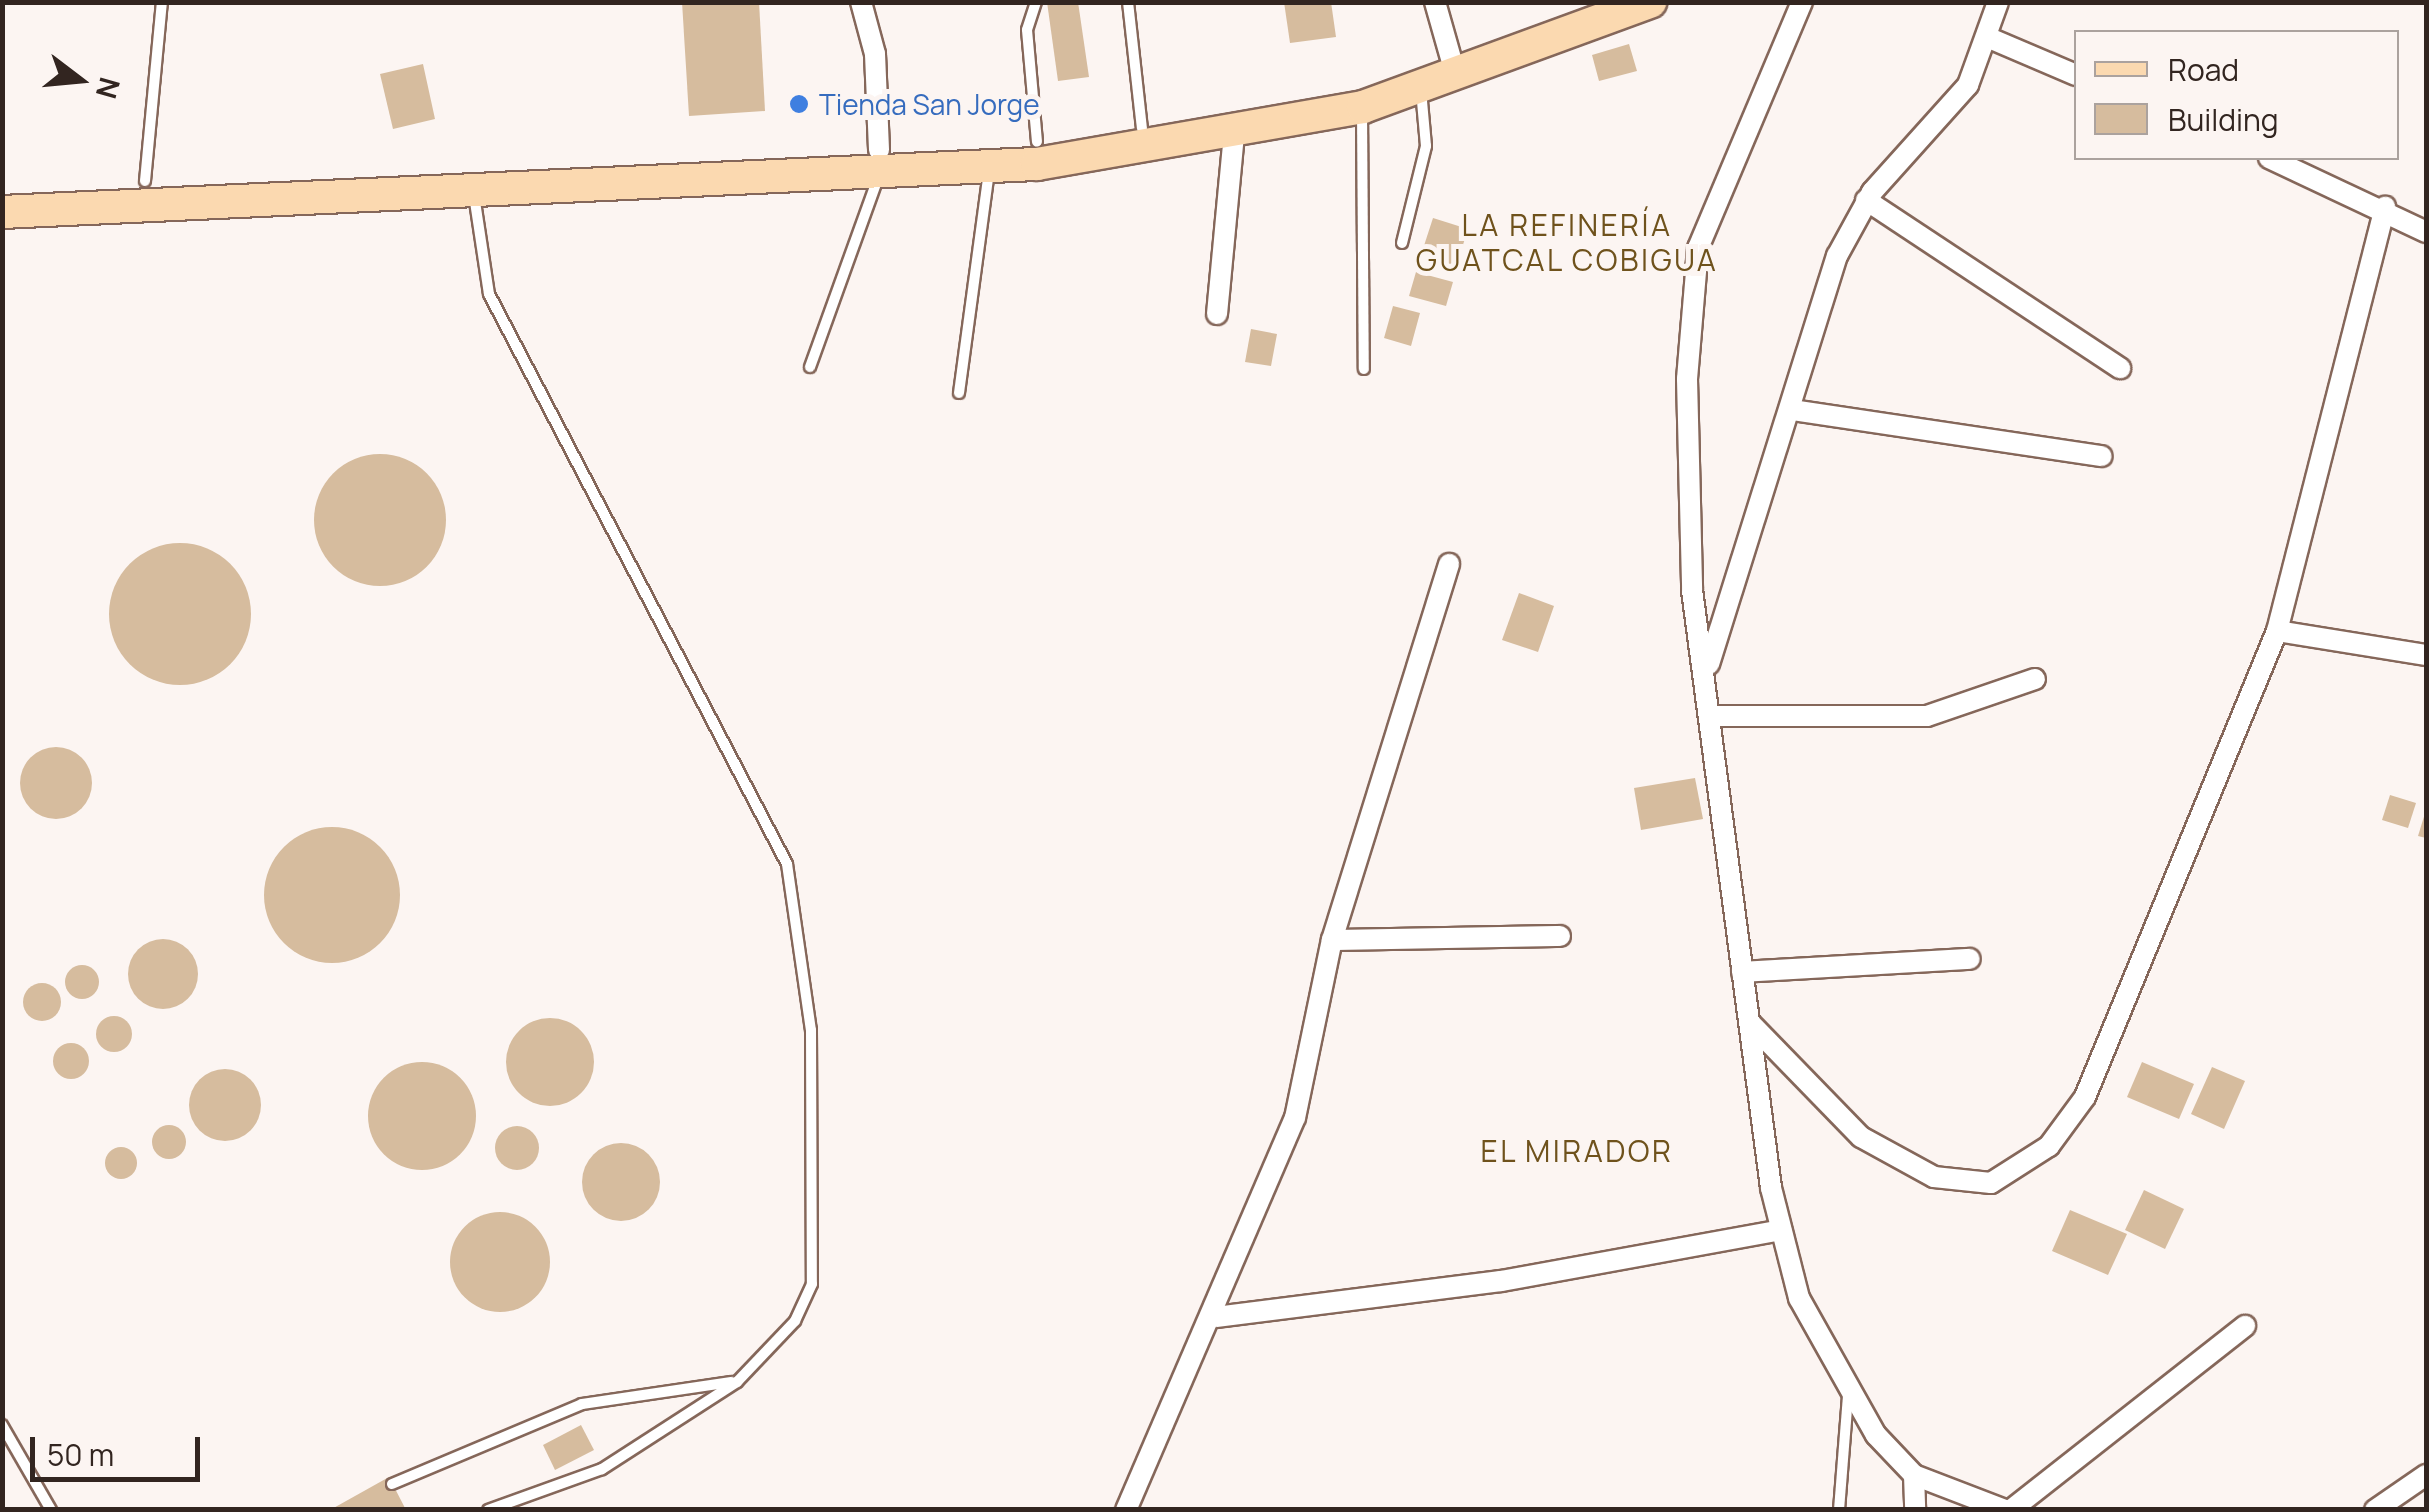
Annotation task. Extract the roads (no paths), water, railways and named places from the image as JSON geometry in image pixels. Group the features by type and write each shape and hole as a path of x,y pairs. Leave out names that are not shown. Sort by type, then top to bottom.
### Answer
{"main road":[{"path":"2,190 145,181 879,161 990,166 1234,134 1363,106 1421,88 1454,65 1589,2"},
{"path":"2,212 879,161 1036,142 1142,128 1360,89 1454,65 1650,2"}],"street":[{"path":"861,2 875,54 879,161"},
{"path":"1436,2 1454,65"},
{"path":"1802,2 1716,199 1690,296 1692,590 1707,670 1742,972 1780,1230 1800,1298 1848,1394 1914,1476 2008,1510 2245,1326"},
{"path":"1707,670 1793,410 1836,256 1866,200 1968,84 1998,2"},
{"path":"1987,37 2074,74"},
{"path":"1217,314 1234,134"},
{"path":"2274,160 2385,207 2426,232"},
{"path":"1866,200 2120,368"},
{"path":"1752,1025 1822,1101 1896,1160 1968,1186 2016,1171 2085,1098 2276,632 2385,207"},
{"path":"1793,410 2102,456"},
{"path":"1126,1510 1216,1317 1294,1118 1332,940 1449,564"},
{"path":"2276,632 2426,655"},
{"path":"1712,716 1927,716 2035,679"},
{"path":"1332,940 1560,936"},
{"path":"1742,972 1970,960"},
{"path":"1216,1317 1501,1280 1780,1230"},
{"path":"2376,1510 2426,1475"},
{"path":"1914,1476 1915,1510"}],"lane":[{"path":"145,181 162,2"},
{"path":"1036,2 1027,30 1036,142"},
{"path":"1128,2 1142,128"},
{"path":"1402,242 1426,146 1421,88"},
{"path":"1363,106 1364,369"},
{"path":"810,367 879,161"},
{"path":"959,393 990,166"},
{"path":"474,184 488,294 787,864 812,1030 812,1284 795,1321 736,1382 602,1469 488,1510"},
{"path":"392,1484 582,1404 736,1382"},
{"path":"1840,1510 1848,1394"},
{"path":"2,1425 51,1510"}],"place":[{"name":"Tienda San Jorge","path":"799,104"}],"district":[{"name":"LA REFINERÍA GUATCAL COBIGUA","path":"1567,242"},
{"name":"EL MIRADOR","path":"1577,1151"}]}
